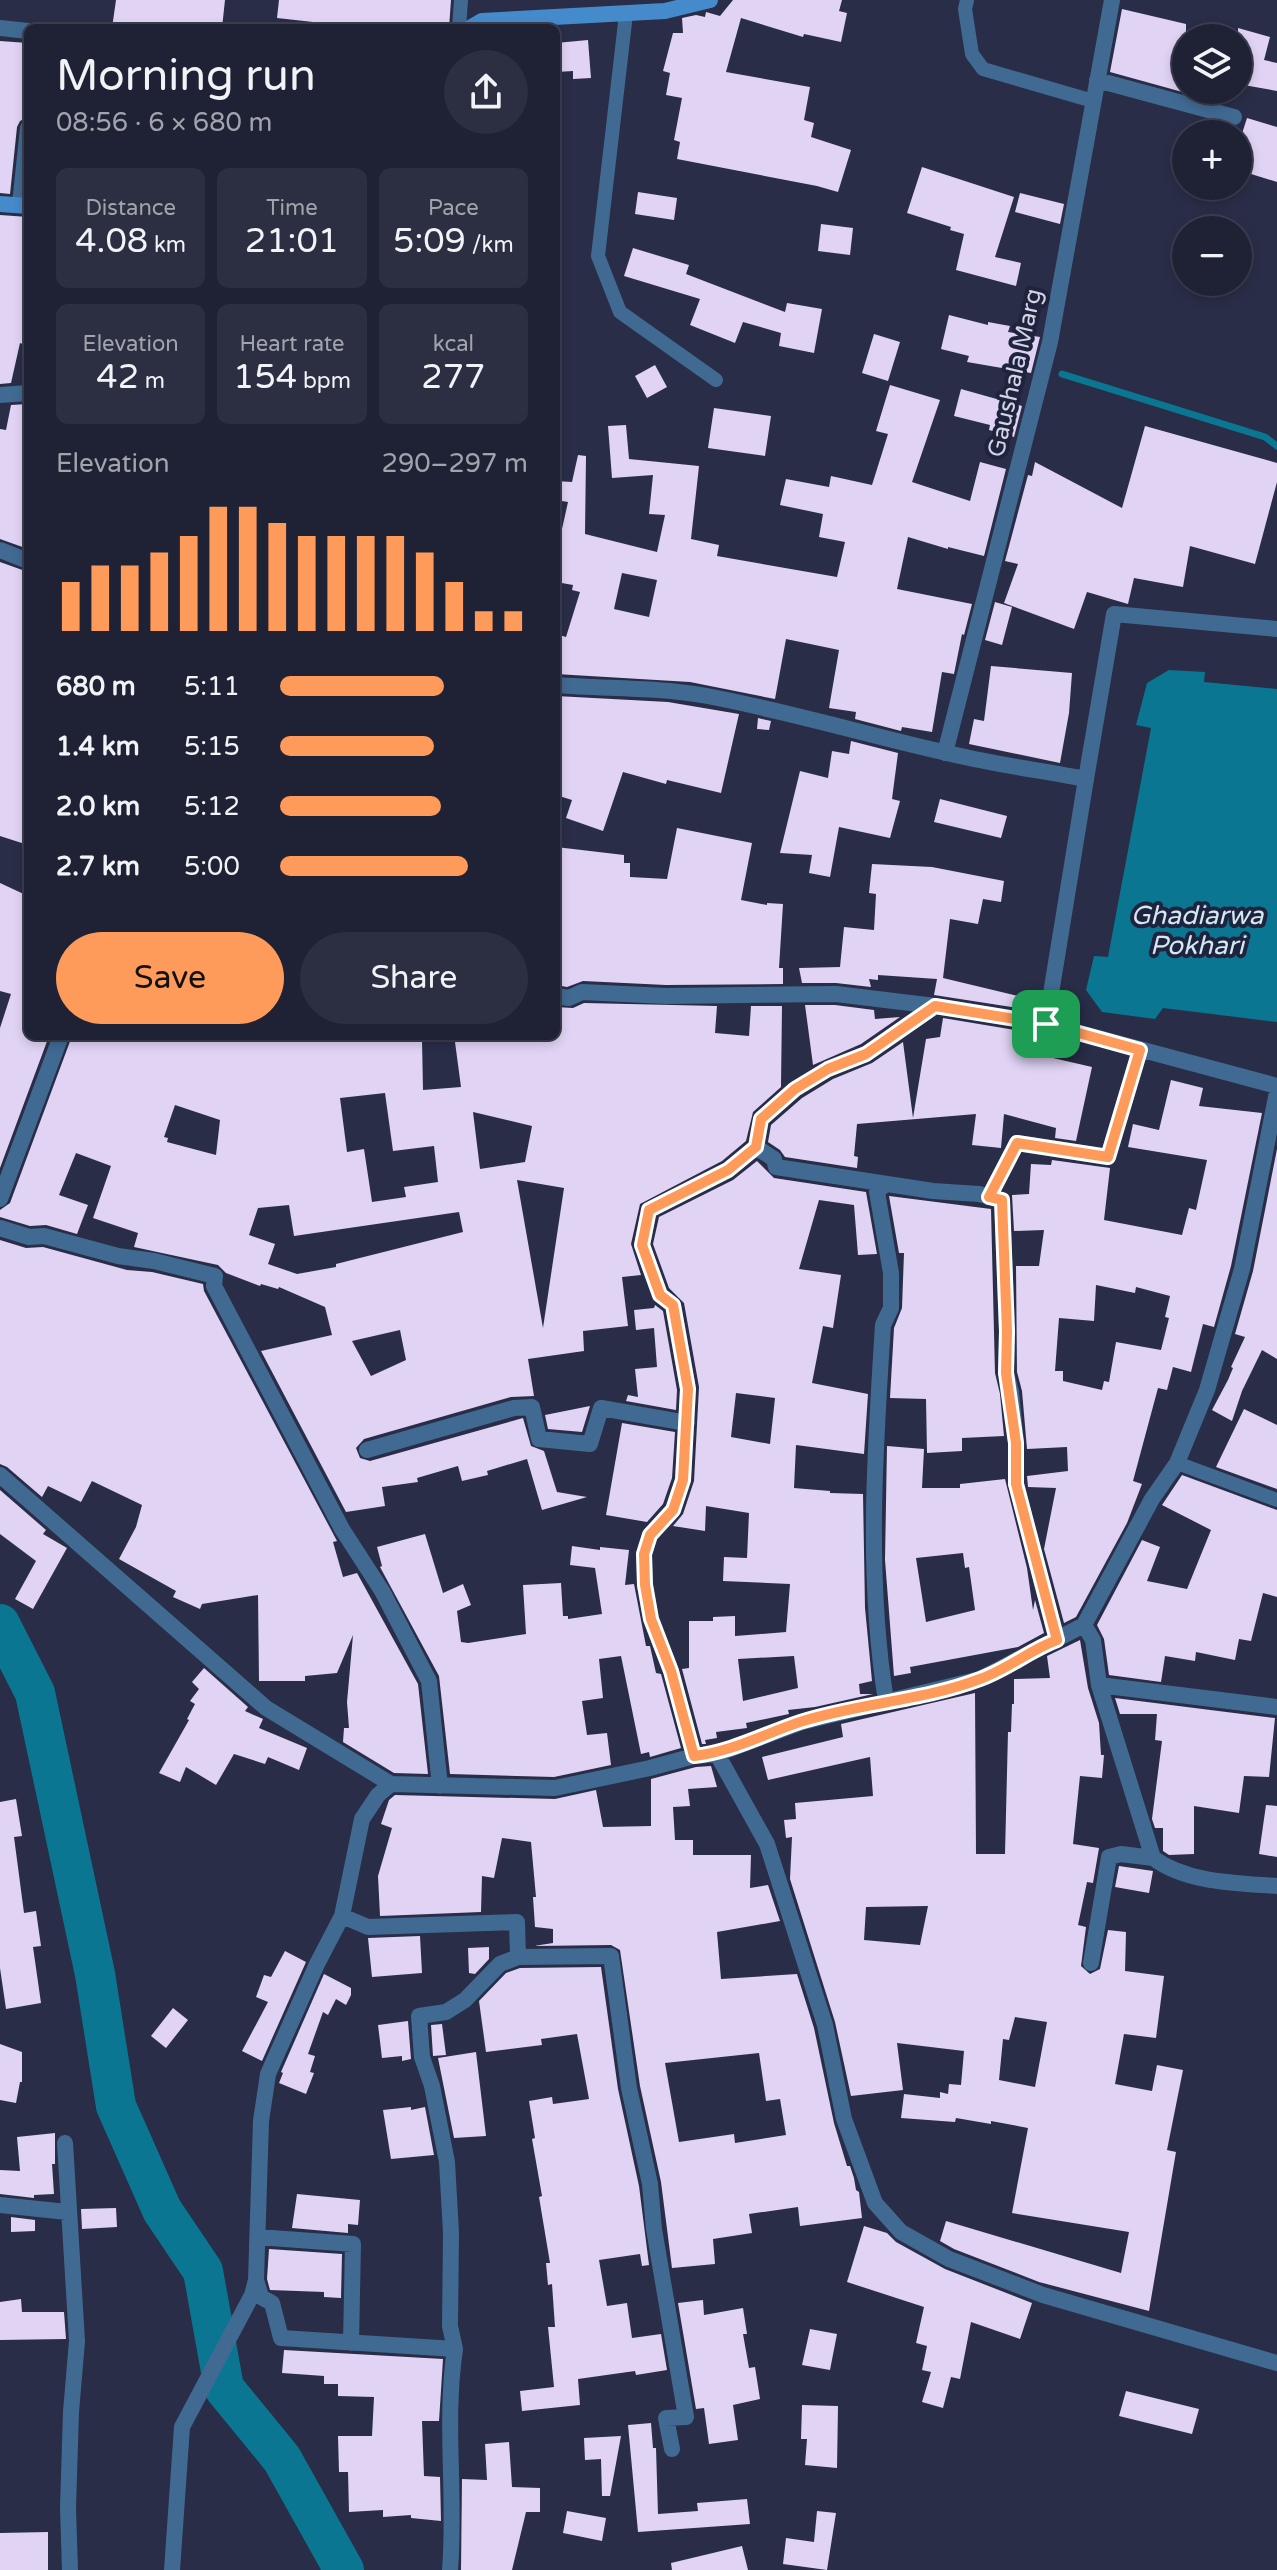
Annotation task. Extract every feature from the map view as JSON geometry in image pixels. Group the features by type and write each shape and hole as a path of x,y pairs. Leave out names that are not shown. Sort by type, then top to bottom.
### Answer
{"main road":[{"path":"477,24 482,21 665,11 710,0"},
{"path":"0,204 24,205"}],"street":[{"name":"Gaushala Marg","path":"945,753 1050,342 1112,0"},
{"path":"0,28 24,31"},
{"path":"1097,80 1234,117"},
{"path":"0,395 24,393"},
{"path":"0,550 24,559"},
{"path":"1046,1024 1114,614 1277,629"},
{"path":"560,685 606,689 639,687 706,696 847,727 945,753 1086,779"},
{"path":"0,1475 266,1708 391,1784 555,1788 694,1756 717,1754 802,1722 980,1679 1084,1625 1152,1499 1177,1463 1207,1390 1242,1269 1277,1089 1046,1024 935,1006 836,994 666,996 582,992 569,998 560,997"},
{"path":"694,1756 671,1671 651,1619 644,1554 650,1535 673,1510 683,1480 688,1389 673,1305 660,1295 642,1245 649,1210 728,1170 756,1147 761,1119 795,1089 828,1069 866,1054 935,1006"},
{"path":"0,1199 60,1040"},
{"path":"989,1197 1017,1143 1108,1157 1140,1050"},
{"path":"756,1147 774,1159 776,1167 1002,1200 1006,1373 1016,1443 1016,1484 1057,1640"},
{"path":"885,1184 877,1192 891,1273 891,1308 883,1325 874,1494 876,1642 886,1701"},
{"path":"0,1228 29,1237 44,1236 118,1256 215,1276 214,1286 342,1529 382,1591 429,1681 440,1786"},
{"path":"367,1450 514,1408 532,1407 539,1439 590,1444 601,1408 687,1423"},
{"path":"1084,1625 1093,1640 1099,1685 1153,1858"},
{"path":"1099,1685 1277,1707"},
{"path":"717,1754 767,1844 825,2025 844,2119 875,2203 901,2232 949,2259 1043,2295 1277,2363"},
{"path":"172,2570 182,2427 254,2288 261,2121 268,2074 342,1916 362,1819 378,1795 391,1784"},
{"path":"1091,1963 1109,1857 1121,1854 1153,1858 1170,1871 1227,1883 1277,1886"},
{"path":"342,1916 368,1927 517,1922 518,1957"},
{"path":"450,2570 453,2532 451,2375 455,2349 450,2326 451,2233 447,2162 432,2086 422,2057 419,2016 446,2012 465,2000 500,1964 518,1957 611,1956 629,2088 650,2184 654,2229 686,2417 666,2418 672,2449"},
{"path":"65,2143 77,2341 68,2508 70,2570"},
{"path":"0,2205 67,2212"},
{"path":"258,2237 353,2244 351,2343"},
{"path":"254,2288 261,2297 272,2303 281,2338 455,2349"}],"lane":[{"path":"459,24 461,0"},
{"path":"967,0 965,9 972,54 983,69 1093,101"},
{"path":"626,14 598,256 620,312 716,380"},
{"path":"1177,1463 1277,1500"}],"water":[{"name":"Ghadiarwa Pokhari","path":"1169,670 1205,672 1204,682 1277,689 1277,1022 1163,1008 1155,1019 1102,1012 1086,990 1094,956 1108,957 1151,728 1136,725 1147,683"}],"building":[{"path":"116,0 225,0 222,24 113,24"},
{"path":"279,0 451,0 449,24 322,24 277,18"},
{"path":"733,0 842,0 839,11 847,13 841,42 804,34 803,37 741,18 726,72 810,87 804,120 814,123 811,137 851,150 838,192 677,159 680,142 674,140 682,98 666,95 670,73 663,71 673,33 683,33 682,18 705,17 706,12 720,16"},
{"path":"1122,9 1186,24 1172,24 1172,89 1110,72"},
{"path":"1252,32 1270,37 1264,60 1277,63 1277,91 1252,87"},
{"path":"588,40 591,78 573,79 573,71 560,72 560,43"},
{"path":"0,41 24,43 24,119 17,127 10,194 0,193"},
{"path":"1247,118 1277,127 1277,182 1252,174 1252,120"},
{"path":"922,167 1014,197 995,257 1021,263 1016,286 956,270 964,234 907,213"},
{"path":"638,192 677,198 674,220 635,214"},
{"path":"1020,193 1064,204 1060,224 1015,212"},
{"path":"0,215 24,217 24,344 20,343 11,383 0,384"},
{"path":"821,224 853,228 850,255 818,251"},
{"path":"633,248 689,265 686,274 785,312 787,303 822,309 814,353 779,346 781,333 743,322 735,343 690,325 700,299 624,276"},
{"path":"949,315 988,325 988,322 1010,326 1008,332 1040,337 1031,373 967,362 969,356 941,349"},
{"path":"874,334 900,342 888,381 862,373"},
{"path":"655,365 667,387 647,398 635,376"},
{"path":"890,385 940,400 912,482 970,501 980,462 1006,469 984,556 908,537 897,589 972,604 954,674 942,672 932,732 902,727 901,731 855,719 856,712 829,708 839,650 786,639 775,699 690,682 560,674 560,635 566,637 580,592 572,590 573,585 560,583 560,538 568,502 560,501 560,481 572,482 578,455 586,456 585,534 657,552 665,515 649,514 653,475 612,478 608,426 626,425 629,459 699,466 691,539 719,545 717,556 837,577 845,542 819,537 823,514 780,505 786,479 829,487 831,476 872,485 888,434 876,431","holes":["622,573 657,580 649,617 614,609"]},
{"path":"961,389 1022,406 1014,437 989,430 990,425 954,416"},
{"path":"24,404 24,548 0,539 0,429 6,430 11,405"},
{"path":"714,408 771,416 765,456 708,448"},
{"path":"1145,426 1277,463 1277,482 1255,564 1190,546 1183,587 1134,578 1128,604 1087,592 1074,629 1004,603 1018,564 1005,561 1028,475 1032,476 1035,462 1122,508"},
{"path":"0,562 24,571 24,844 0,836"},
{"path":"995,602 1012,607 1002,645 985,640"},
{"path":"991,666 1072,673 1060,763 969,744 974,719 984,721"},
{"path":"560,696 668,702 739,714 721,793 667,780 666,784 623,772 603,831 566,818 572,800 560,796"},
{"path":"758,718 771,721 769,730 757,729"},
{"path":"851,741 898,753 892,799 900,801 890,838 839,827 830,877 809,873 812,855 780,853 800,771 828,778 832,751 849,754"},
{"path":"940,799 1007,816 1001,838 934,822"},
{"path":"677,828 752,843 741,900 767,905 783,904 779,968 783,968 783,984 666,985 583,981 567,987 560,986 560,847 624,855 624,863 630,863 630,877 667,879"},
{"path":"872,864 932,867 1004,881 1001,902 983,899 978,924 950,919 943,978 1039,1001 1037,1011 934,995 937,979 878,975 878,980 869,979 871,987 802,983 799,968 840,967 844,927 874,930 876,894 869,893"},
{"path":"0,883 24,894 24,1040 48,1040 0,1168 0,1028 11,994 0,991"},
{"path":"584,1003 717,1006 715,1033 749,1036 751,1006 782,1006 781,1087 753,1112 746,1141 722,1161 640,1204 631,1244 641,1275 622,1277 628,1326 583,1331 584,1351 528,1359 534,1396 511,1397 364,1439 356,1448 360,1458 370,1461 523,1418 531,1446 544,1451 557,1492 587,1497 542,1510 527,1459 487,1471 488,1475 462,1481 458,1466 417,1478 418,1482 382,1487 385,1506 346,1512 261,1351 332,1335 325,1307 279,1287 260,1286 226,1273 218,1265 134,1247 138,1233 93,1218 111,1166 76,1153 59,1195 88,1205 77,1234 0,1217 0,1210 10,1203 71,1040 422,1040 423,1090 461,1087 455,1042 452,1040 560,1040 560,1007 573,1008","holes":["385,1093 393,1151 434,1146 438,1182 404,1187 406,1197 372,1202 364,1149 347,1152 340,1098","175,1105 220,1120 216,1155 167,1142 168,1138 164,1137","473,1112 532,1126 525,1162 480,1169","517,1180 564,1188 543,1328","289,1205 294,1236 459,1212 463,1232 336,1264 336,1267 297,1274 268,1264 275,1244 249,1235 258,1208","400,1330 406,1360 371,1376 352,1341"]},
{"path":"805,1005 874,1010 875,1019 900,1017 861,1044 813,1065"},
{"path":"943,1018 1039,1034 1038,1042 1056,1046 1053,1058 1092,1067 1076,1141 1055,1138 1056,1128 1004,1114 1001,1148 972,1145 976,1114 857,1124 854,1156 858,1157 857,1168 785,1157 768,1142 771,1125 802,1098 833,1079 872,1063 903,1042 913,1118 926,1039 940,1037"},
{"path":"1171,1080 1203,1088 1199,1106 1262,1113 1231,1266 1214,1327 1203,1324 1191,1372 1173,1367 1167,1390 1158,1388 1133,1481 1142,1484 1127,1523 1076,1617 1064,1623 1044,1549 1056,1488 1028,1487 1027,1476 1068,1471 1067,1447 1027,1449 1022,1391 1017,1372 1016,1266 1039,1266 1044,1230 1014,1231 1012,1195 1029,1194 1031,1164 1051,1165 1052,1160 1110,1168 1104,1220 1182,1235 1189,1208 1196,1210 1207,1160 1128,1147 1133,1124 1159,1130","holes":["1096,1285 1135,1293 1136,1287 1170,1296 1165,1317 1169,1318 1161,1350 1116,1342 1109,1382 1104,1381 1102,1390 1063,1381 1063,1371 1055,1371 1059,1318 1094,1321"]},
{"path":"1277,1149 1277,1359 1262,1350 1242,1391 1232,1421 1212,1410 1245,1337 1235,1334 1253,1271"},
{"path":"757,1161 774,1178 866,1192 877,1254 858,1255 854,1205 819,1200 799,1269 841,1275 833,1328 823,1326 812,1383 868,1394 864,1454 796,1445 794,1488 863,1494 865,1608 872,1681 859,1684 860,1694 873,1694 788,1710 789,1714 746,1723 747,1728 716,1732 717,1738 705,1740 706,1744 702,1744 682,1669 689,1668 689,1621 713,1621 713,1617 735,1616 735,1636 786,1632 790,1584 723,1581 724,1557 747,1558 749,1513 706,1506 705,1531 673,1526 683,1514 694,1481 699,1387 684,1303 669,1288 653,1244 659,1217 733,1180","holes":["736,1393 775,1398 770,1444 731,1437","794,1656 798,1688 743,1701 738,1659"]},
{"path":"889,1196 991,1209 995,1373 1004,1436 962,1438 962,1451 927,1453 926,1399 890,1398 894,1328 902,1308 904,1253 899,1253"},
{"path":"0,1240 26,1248 43,1247 127,1270 152,1272 203,1284 337,1541 333,1542 343,1577 357,1573 418,1684 428,1774 394,1773 343,1742 344,1728 349,1728 347,1702 353,1635 337,1673 305,1676 305,1681 259,1681 258,1595 202,1604 200,1609 173,1597 176,1591 119,1559 136,1527 142,1505 92,1481 81,1502 48,1486 42,1497 0,1464"},
{"path":"655,1305 663,1311 677,1390 676,1410 626,1401 628,1395 638,1397 635,1369 657,1367 654,1328 636,1330 634,1310 654,1308"},
{"path":"590,1406 582,1432 548,1429 545,1415"},
{"path":"1244,1409 1277,1425 1277,1489 1216,1467"},
{"path":"622,1423 675,1432 672,1478 663,1504 647,1522 606,1515"},
{"path":"887,1446 924,1449 922,1488 960,1488 960,1484 1005,1479 1027,1568 1033,1610 1035,1600 1044,1633 1018,1647 910,1667 911,1673 894,1676 885,1560","holes":["963,1553 965,1568 969,1567 975,1610 926,1622 916,1558"]},
{"path":"1182,1475 1277,1510 1277,1597 1263,1593 1251,1641 1239,1639 1235,1660 1196,1652 1195,1661 1165,1656 1161,1682 1109,1675 1104,1639 1097,1625 1142,1540 1160,1547 1147,1581 1187,1589 1211,1530 1162,1505"},
{"path":"0,1490 46,1530 43,1534 67,1548 33,1609 15,1599 36,1561 0,1534"},
{"path":"425,1534 443,1593 463,1584 471,1605 457,1611 461,1642 468,1643 526,1634 523,1585 561,1583 563,1616 568,1616 568,1619 602,1614 595,1568 570,1565 572,1546 629,1550 625,1585 634,1584 646,1646 650,1646 656,1673 661,1674 681,1748 650,1757 649,1752 641,1754 621,1656 599,1659 603,1698 582,1701 587,1735 607,1733 611,1765 554,1777 450,1774 439,1676 380,1567 377,1547"},
{"path":"1080,1640 1088,1688 1099,1723 1101,1755 1104,1755 1102,1778 1080,1776 1073,1844 1099,1848 1093,1883 1087,1882 1078,1925 1086,1927 1081,1966 1090,1974 1100,1969 1108,1930 1126,1932 1125,1971 1164,1976 1156,2038 1124,2034 1115,2084 1152,2091 1157,2065 1183,2070 1167,2150 1176,2152 1149,2311 1039,2282 940,2241 946,2221 1121,2273 1129,2232 1012,2213 1028,2128 956,2118 955,2122 901,2118 904,2094 940,2098 940,2092 948,2094 949,2084 961,2085 964,2051 897,2043 903,2090 851,2096 835,2022 790,1879 792,1837 786,1838 784,1820 796,1819 795,1803 873,1796 870,1757 768,1780 762,1757 843,1737 841,1724 975,1693 976,1854 1005,1854 1008,1732 1011,1732 1014,1679 1050,1678 1047,1656","holes":["928,1906 920,1945 864,1940 866,1907","1015,2017 1047,2022 1035,2087 999,2080 1003,2039 1009,2040"]},
{"path":"204,1668 248,1707 245,1711 263,1719 259,1728 307,1748 299,1770 268,1757 265,1764 234,1754 216,1785 186,1767 180,1782 159,1773 189,1720 195,1704 190,1701 199,1689 192,1682"},
{"path":"1115,1698 1275,1718 1269,1777 1244,1776 1239,1813 1194,1806 1194,1854 1169,1855 1163,1851 1163,1828 1155,1828 1152,1819 1162,1741 1155,1740 1157,1714 1120,1714"},
{"path":"711,1766 717,1787 688,1789 690,1806 673,1807 675,1840 693,1840 693,1855 751,1855 750,1888 768,1885 780,1921 717,1932 721,1979 797,1974 814,2028 834,2123 847,2166 850,2166 859,2192 862,2218 800,2226 798,2207 749,2214 752,2233 713,2239 715,2264 672,2268 661,2182 640,2086 620,1950 611,1945 534,1946 553,1943 553,1929 535,1927 533,1897 536,1897 531,1842 502,1838 494,1878 482,1876 481,1912 380,1916 378,1876 392,1828 381,1824 389,1800 395,1795 555,1799 596,1790 603,1827 651,1826 651,1779","holes":["759,2053 766,2101 780,2099 786,2135 735,2143 734,2134 679,2142 665,2063"]},
{"path":"16,1799 22,1836 14,1837 24,1913 36,1911 41,1946 33,1947 41,2003 6,2009 0,1968 0,1802"},
{"path":"1266,1805 1277,1806 1277,1857 1259,1854"},
{"path":"1119,1866 1153,1871 1149,1893 1115,1887"},
{"path":"420,1936 422,1973 372,1977 368,1938"},
{"path":"489,1947 489,1959 475,1974 469,1973 468,1948"},
{"path":"285,1951 306,1962 262,2061 242,2051 268,2002 256,1997 264,1975 271,1977"},
{"path":"601,1967 618,2089 639,2186 649,2265 642,2266 640,2254 599,2260 607,2306 627,2303 632,2338 661,2334 667,2370 578,2379 580,2405 522,2411 520,2391 554,2387 548,2327 555,2327 552,2284 548,2285 546,2263 550,2263 539,2197 542,2196 529,2101 552,2097 553,2104 589,2099 577,2034 541,2039 542,2045 486,2052 479,2001 506,1973 520,1968"},
{"path":"324,1974 351,1988 351,1995 346,2005 336,1999 328,2015 323,2012 308,2054 315,2056 310,2072 314,2073 306,2094 279,2083"},
{"path":"173,2008 188,2020 166,2048 151,2036"},
{"path":"408,2021 411,2059 402,2061 402,2056 382,2058 378,2025"},
{"path":"442,2024 446,2055 433,2056 431,2025"},
{"path":"0,2044 22,2052 22,2082 16,2103 0,2100"},
{"path":"476,2052 486,2136 454,2138 438,2058"},
{"path":"411,2107 411,2110 425,2107 434,2155 391,2159 383,2110"},
{"path":"55,2133 55,2164 52,2164 54,2194 34,2195 34,2198 0,2194 0,2170 20,2171 17,2137"},
{"path":"297,2194 360,2200 358,2225 348,2224 348,2233 292,2228"},
{"path":"116,2208 117,2227 82,2229 81,2209"},
{"path":"11,2217 35,2220 35,2231 11,2232"},
{"path":"864,2226 887,2233 896,2242 945,2269 1032,2303 1020,2339 971,2322 960,2379 951,2377 943,2408 922,2402 931,2372 922,2370 927,2346 916,2343 924,2307 847,2282"},
{"path":"269,2249 342,2254 341,2298 324,2297 324,2292 270,2290 267,2279"},
{"path":"21,2299 22,2312 64,2312 66,2339 0,2340 0,2302"},
{"path":"703,2300 704,2315 743,2308 747,2334 743,2334 749,2368 755,2367 760,2399 733,2405 738,2440 709,2444 704,2408 696,2409 678,2303"},
{"path":"810,2329 837,2334 830,2370 802,2365"},
{"path":"284,2350 443,2359 439,2421 422,2421 424,2476 440,2477 441,2521 411,2518 411,2515 383,2517 383,2510 349,2512 348,2472 339,2472 338,2436 372,2436 374,2397 338,2396 338,2384 324,2384 324,2376 282,2373"},
{"path":"1126,2391 1199,2409 1192,2434 1119,2416"},
{"path":"802,2405 838,2406 837,2468 805,2465 807,2439 801,2439"},
{"path":"651,2423 653,2448 656,2448 658,2514 698,2511 697,2503 747,2499 750,2524 638,2532 628,2425"},
{"path":"621,2436 610,2496 602,2496 601,2459 585,2460 584,2438"},
{"path":"509,2442 512,2487 540,2488 540,2512 526,2512 512,2570 461,2570 462,2479 487,2480 485,2444"},
{"path":"567,2511 606,2518 602,2541 563,2533"},
{"path":"817,2511 836,2513 827,2570 783,2564 786,2538 814,2542"},
{"path":"48,2532 48,2570 0,2570 0,2533"},
{"path":"742,2546 748,2570 672,2570 671,2563"}],"waterway":[{"path":"1062,374 1265,437 1277,446"},
{"path":"0,1624 35,1693 95,1974 116,2106 162,2210 203,2271 224,2388 282,2459 344,2570"}],"route":[{"path":"935,1006 1046,1024 1140,1050 1108,1157 1017,1143 989,1197 1002,1200 1006,1373 1016,1443 1016,1484 1057,1640 980,1679 802,1722 717,1754 694,1756 671,1671 651,1619 645,1585 644,1554 650,1535 673,1510 683,1480 688,1389 673,1305 660,1295 642,1245 649,1210 728,1170 756,1147 761,1119 795,1089 828,1069 866,1054 935,1006"}]}
